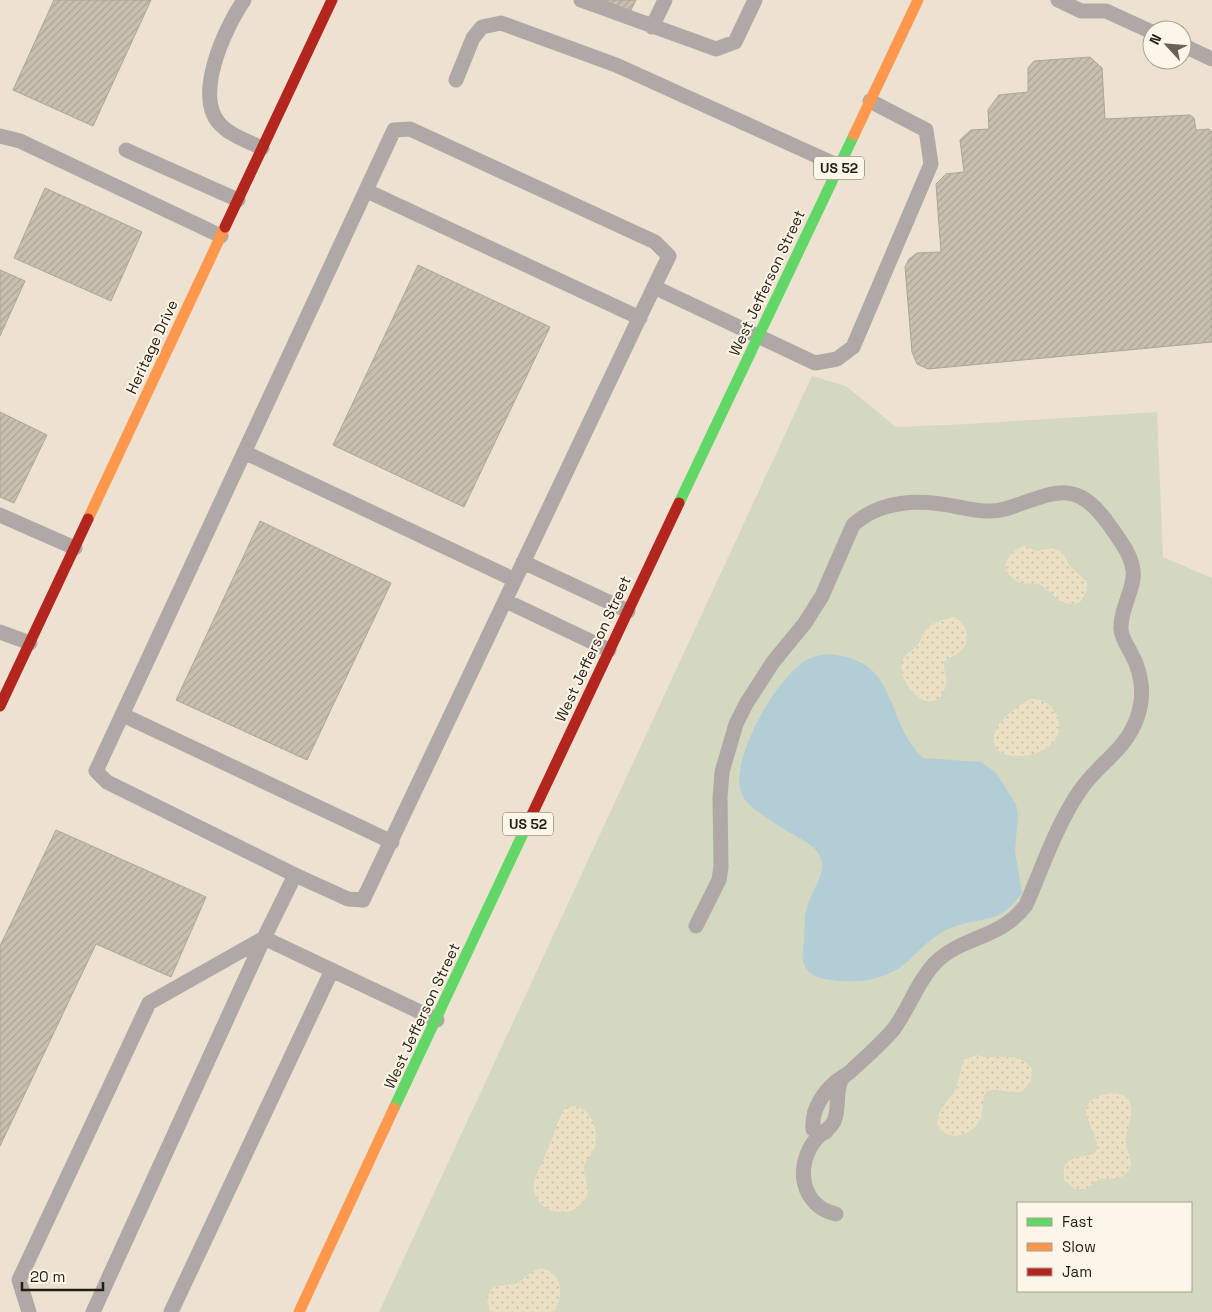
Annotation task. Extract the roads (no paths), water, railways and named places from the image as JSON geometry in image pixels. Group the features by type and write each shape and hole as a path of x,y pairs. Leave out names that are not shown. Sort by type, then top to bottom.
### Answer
{"main road":[{"name":"Heritage Drive","path":"0,706 332,0"},
{"name":"West Jefferson Street","path":"299,1312 609,650 918,0"}],"lane":[{"path":"244,0 219,51 208,87 212,112 223,128 262,148"},
{"path":"581,0 716,49 735,42 755,0"},
{"path":"652,27 665,0"},
{"path":"1058,0 1080,11 1106,11 1142,27"},
{"path":"456,80 473,38 482,26 501,23 616,65 839,166"},
{"path":"1192,50 1212,59"},
{"path":"654,287 814,363 837,359 853,347 931,164 926,130 870,101"},
{"path":"394,130 410,130 655,242 669,256 363,900 348,899 295,875 107,782 96,771 366,191 394,130"},
{"path":"0,136 20,141 221,236"},
{"path":"126,150 238,200"},
{"path":"366,191 640,318"},
{"path":"244,452 515,580"},
{"path":"696,926 719,880 721,867 720,798 722,772 736,724 746,704 773,662 805,623 818,602 853,525 861,518 884,507 900,503 936,503 981,512 997,511 1059,493 1083,496 1093,504 1119,538 1133,571 1124,603 1121,630 1137,664 1140,678 1141,706 1130,735 1122,748 1086,782 1071,804 1026,904 1020,913 998,931 954,949 938,961 929,970 892,1030 826,1092 816,1107 813,1117 813,1129 820,1133 826,1132"},
{"path":"0,516 74,548"},
{"path":"523,562 628,611"},
{"path":"506,601 609,650"},
{"path":"0,632 30,644"},
{"path":"123,715 392,842"},
{"path":"93,1312 264,938 295,875"},
{"path":"264,938 437,1020"},
{"path":"29,1312 19,1280 150,1003 264,938"},
{"path":"171,1312 332,970"},
{"path":"836,1214 821,1209 814,1203 806,1189 804,1160 816,1139 834,1123 838,1112 840,1087 845,1076"}],"water":[{"path":"826,654 850,658 867,666 879,678 910,742 923,758 981,762 996,773 1016,804 1018,816 1015,851 1022,893 1014,903 1006,911 998,915 962,924 944,931 898,969 880,977 861,981 824,979 813,975 805,967 803,954 805,914 820,876 821,860 817,852 809,844 772,822 753,808 742,795 739,780 747,744 756,724 779,687 805,661"}]}
